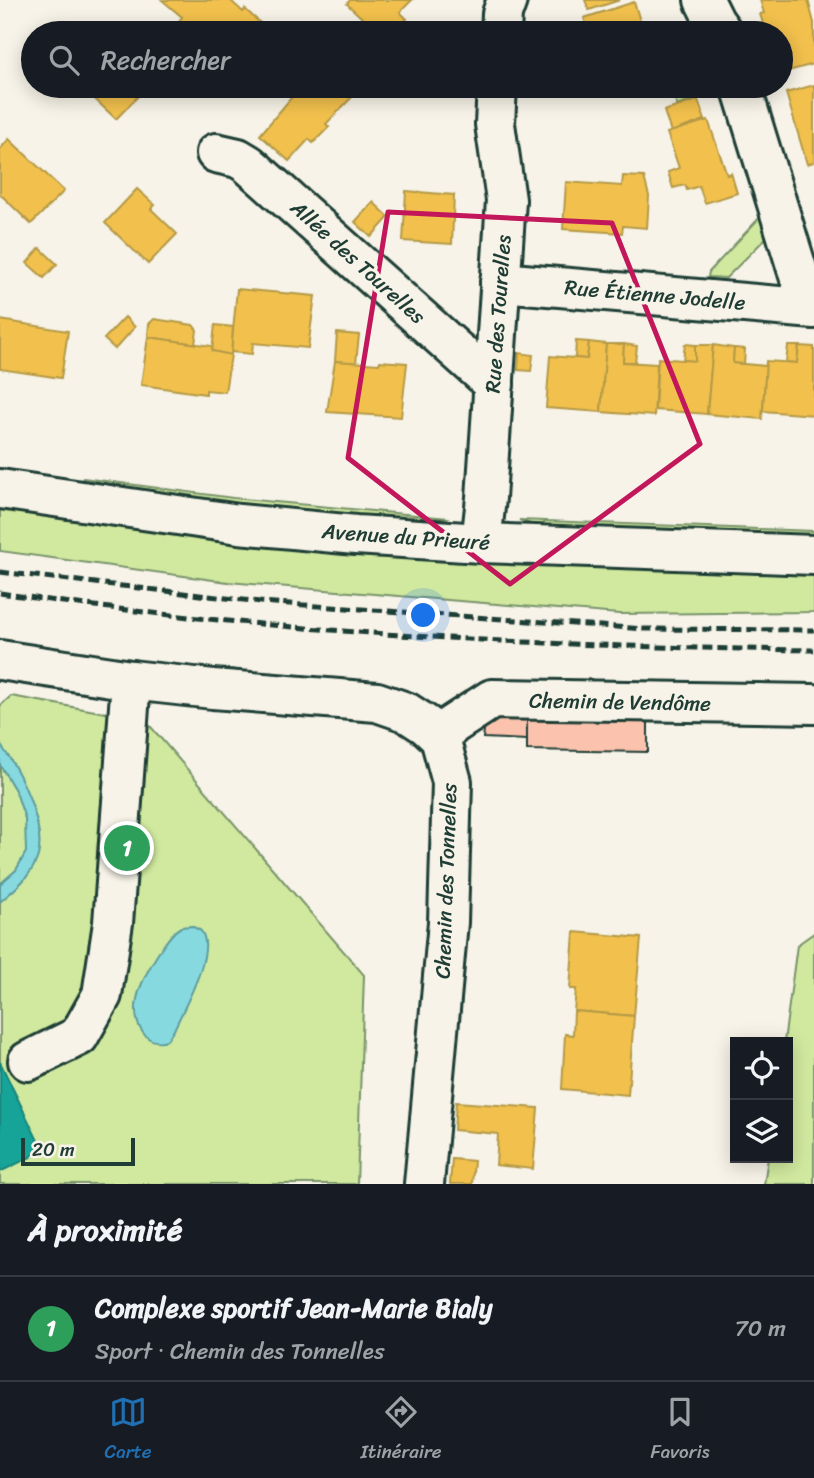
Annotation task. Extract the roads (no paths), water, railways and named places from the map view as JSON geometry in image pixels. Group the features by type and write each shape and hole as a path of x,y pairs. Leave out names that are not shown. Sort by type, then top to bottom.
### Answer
{"street":[{"path":"502,21 507,0"},
{"path":"704,0 716,21"},
{"name":"Rue des Tourelles","path":"481,543 506,200 495,124 496,98"},
{"name":"Rue Étienne Jodelle","path":"500,282 812,308 745,98"},
{"name":"Allée des Tourelles","path":"216,153 238,158 248,164 494,384"},
{"name":"Avenue du Prieuré","path":"0,489 239,524 481,543 814,555"},
{"path":"0,660 131,680 377,702 406,712 440,738"},
{"path":"28,1061 79,1036 102,995 113,923 131,680"},
{"name":"Chemin de Vendôme","path":"440,738 452,725 492,699 814,704"},
{"name":"Chemin des Tonnelles","path":"424,1184 448,909 452,782 440,738"}],"water":[{"path":"0,744 29,797 35,813 39,843 38,856 32,870 0,902 0,884 16,870 26,852 25,819 16,792 0,765"},
{"path":"192,926 201,931 205,940 202,966 174,1030 167,1040 154,1041 145,1036 138,1023 136,1002 139,991 171,935 181,927"}],"railway":[{"path":"0,572 261,602 644,629 814,630"},
{"path":"0,593 101,607 304,628 508,641 814,650"}],"place":[{"name":"Complexe sportif Jean-Marie Bialy","path":"127,848"}]}
